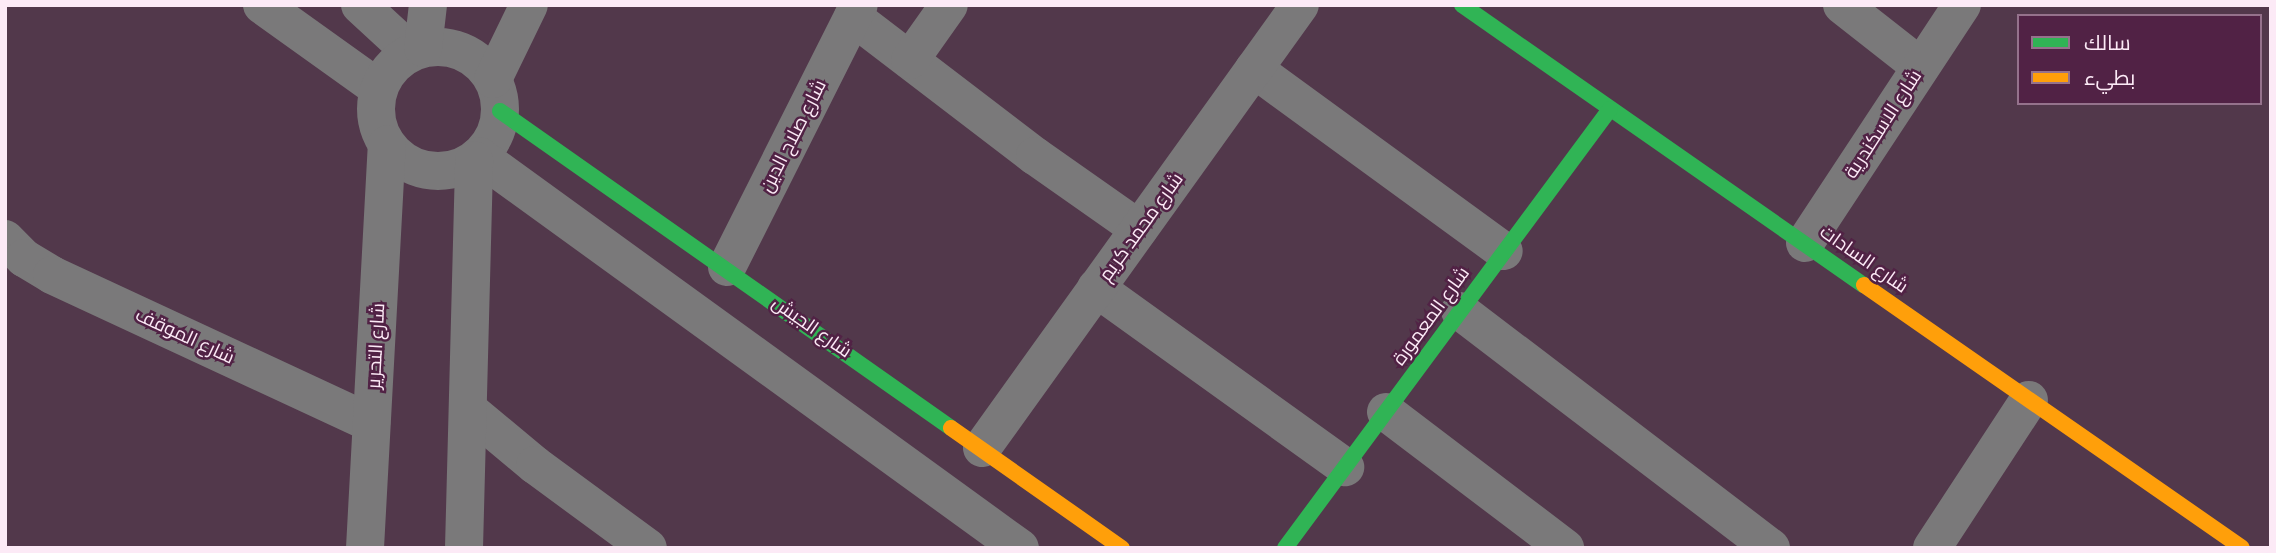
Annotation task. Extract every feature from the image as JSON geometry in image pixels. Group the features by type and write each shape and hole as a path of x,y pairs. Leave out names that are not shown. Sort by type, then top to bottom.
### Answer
{"street":[{"path":"262,5 378,88"},
{"path":"360,5 417,50"},
{"path":"428,5 417,50 397,61 378,88 376,118 387,145 418,168 438,171 476,158"},
{"path":"464,548 476,158 497,128 497,95 529,5"},
{"path":"910,60 949,5"},
{"name":"شارع محمد كريم","path":"982,448 1300,5"},
{"name":"شارع السادات","path":"1462,5 2242,548"},
{"path":"1842,5 1921,67"},
{"name":"شارع الاسكندرية","path":"1805,243 1962,5"},
{"path":"856,11 910,60 1139,229"},
{"name":"شارع صلاح الدين","path":"727,267 856,11"},
{"name":"شارع الجيش","path":"417,50 439,46 471,55 497,95 727,267 1122,548"},
{"path":"1254,69 1504,251"},
{"name":"شارع المعمورة","path":"1285,548 1610,108"},
{"name":"شارع التحرير","path":"366,548 387,145"},
{"path":"476,158 1020,548"},
{"name":"شارع الموقف","path":"5,239 23,258 52,275 371,422"},
{"path":"1096,288 1345,467"},
{"path":"1460,311 1771,548"},
{"path":"1932,548 2029,400"},
{"path":"470,410 535,465 648,548"},
{"path":"1386,412 1564,548"}],"traffic: fast":[{"path":"1462,5 1864,285"},
{"path":"1285,548 1610,109"},
{"path":"500,111 951,428"}],"traffic: slow":[{"path":"1864,285 2242,548"},
{"path":"951,428 1122,548"}]}
